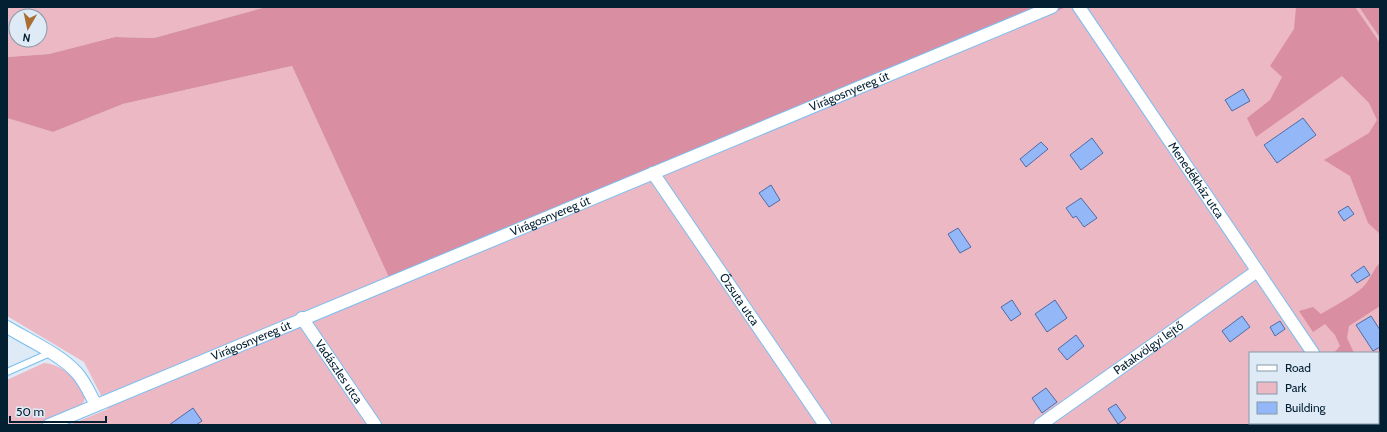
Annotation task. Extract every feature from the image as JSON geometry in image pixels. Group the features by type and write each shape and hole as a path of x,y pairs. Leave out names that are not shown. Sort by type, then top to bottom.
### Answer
{"street":[{"name":"Virágosnyereg út","path":"49,425 302,318 1052,7"},
{"name":"Menedékház utca","path":"1079,7 1313,352"},
{"name":"Őzsuta utca","path":"653,173 825,425"},
{"name":"Patakvölgyi lejtő","path":"1040,425 1257,271"},
{"name":"Vadászles utca","path":"302,318 375,425"},
{"path":"7,327 50,353 76,372 85,383 96,405"}],"lane":[{"path":"7,372 50,353"}],"green space":[{"path":"7,7 266,7 154,38 115,37 49,54 7,57"},
{"path":"1067,7 1359,7 1380,38 1380,425 69,425 108,409 84,362 7,316 7,118 53,132 123,104 292,66 391,282"},
{"path":"44,363 51,364 64,370 74,379 86,396 83,403 78,407 39,425 7,425 7,380"}],"shaded area":[{"path":"266,7 1067,7 391,282 292,66 123,104 53,132 7,118 7,57 49,54 115,37 154,38"},
{"path":"1296,7 1355,7 1380,43 1380,234 1368,223 1350,176 1324,160 1369,133 1377,120 1369,103 1342,76 1256,137 1247,118 1270,100 1282,77 1270,66 1294,29"},
{"path":"1359,7 1380,7 1380,38"},
{"path":"1380,263 1380,306 1349,326 1347,338 1354,352 1335,352 1340,346 1335,335 1325,324 1313,332 1299,311 1313,307 1321,314 1342,302 1362,288"}],"building":[{"path":"1243,89 1250,101 1232,111 1225,100"},
{"path":"1303,118 1316,135 1277,163 1264,145"},
{"path":"1092,138 1103,153 1081,170 1070,155"},
{"path":"1041,142 1048,149 1026,167 1020,159"},
{"path":"771,185 780,200 769,207 759,193"},
{"path":"1081,198 1097,218 1084,227 1076,216 1073,218 1066,208"},
{"path":"1348,206 1354,214 1344,221 1338,212"},
{"path":"958,228 971,247 960,253 948,234"},
{"path":"1364,266 1370,275 1357,283 1351,275"},
{"path":"1012,300 1021,314 1011,321 1001,307"},
{"path":"1055,300 1067,318 1047,332 1035,314"},
{"path":"1242,316 1250,327 1230,342 1222,331"},
{"path":"1371,316 1380,330 1380,347 1373,351 1356,325"},
{"path":"1280,321 1285,329 1275,336 1270,327"},
{"path":"1076,335 1084,346 1067,360 1058,349"},
{"path":"1046,388 1057,402 1042,413 1032,398"},
{"path":"1116,404 1126,418 1118,424 1108,409"},
{"path":"193,408 202,421 196,425 169,425"}]}
